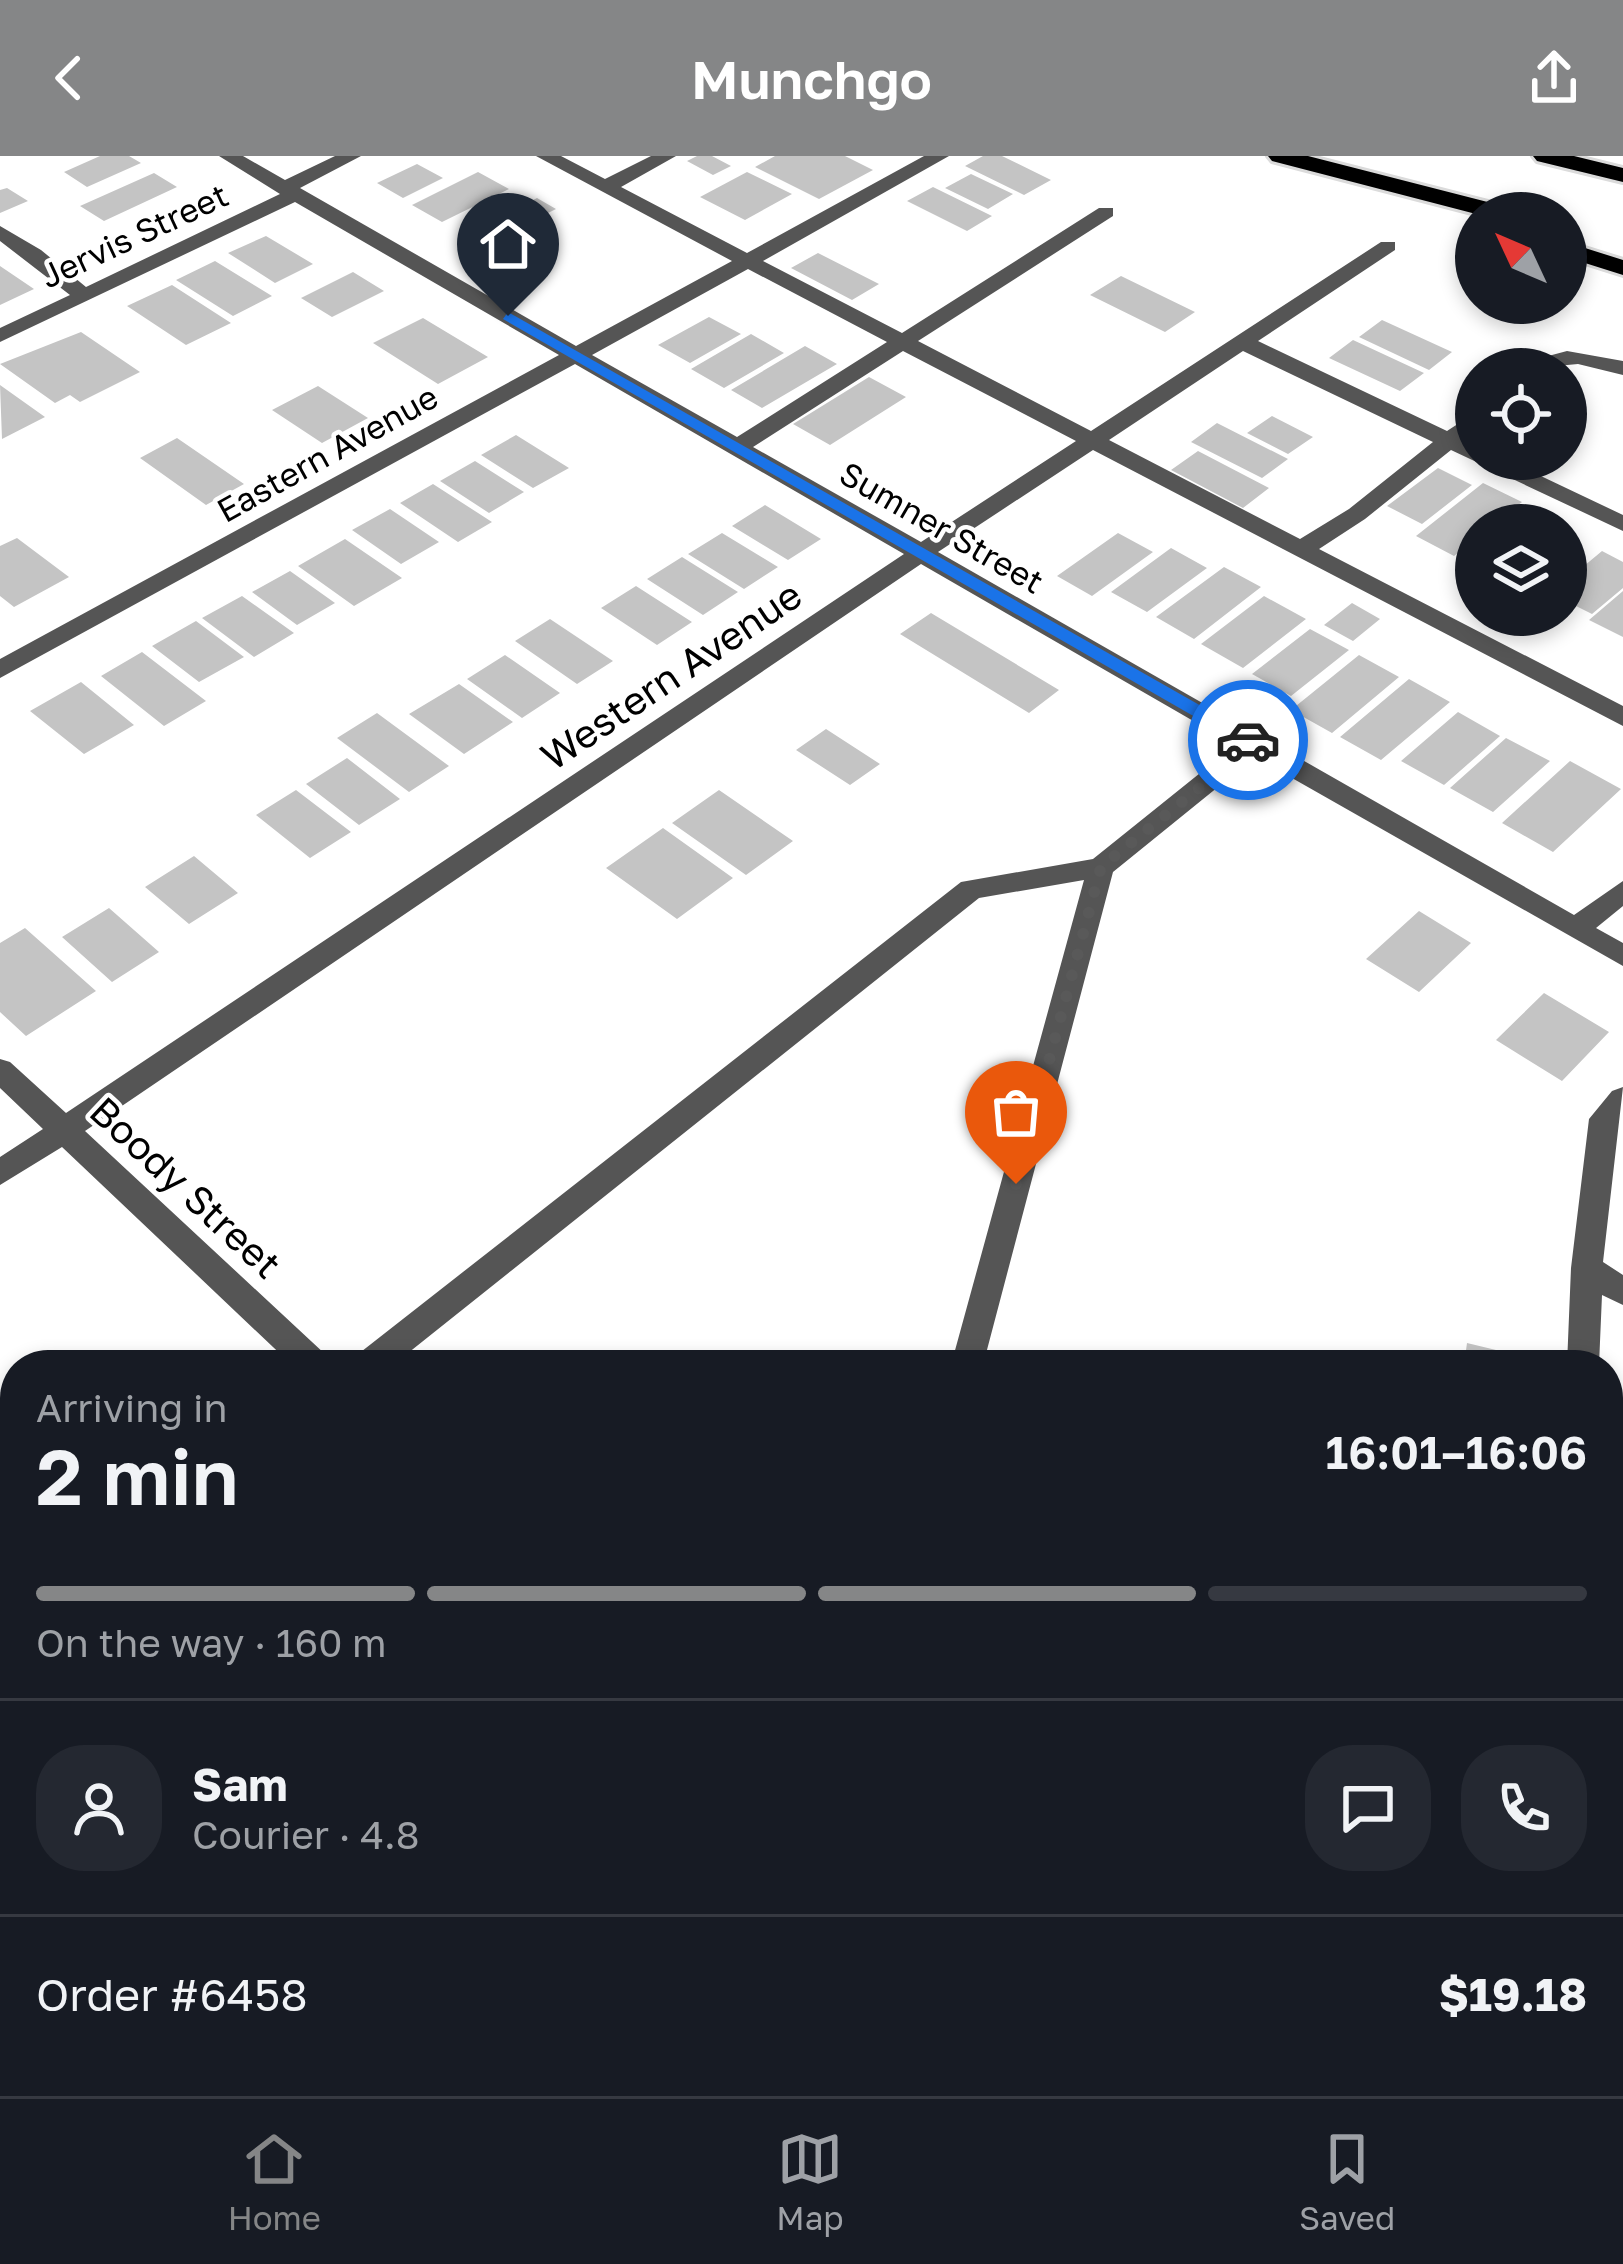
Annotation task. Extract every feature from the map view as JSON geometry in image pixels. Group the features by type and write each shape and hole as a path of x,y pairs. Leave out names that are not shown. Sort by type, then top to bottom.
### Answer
{"highway":[{"path":"1262,156 1455,214"},
{"path":"1280,156 1455,201"},
{"path":"1545,156 1623,175"},
{"path":"1587,237 1623,247"},
{"path":"1587,256 1623,268"}],"street":[{"name":"Sumner Street","path":"229,156 1623,956"},
{"name":"Jervis Street","path":"0,336 351,156"},
{"path":"546,156 1623,717"},
{"path":"605,187 666,156"},
{"name":"Eastern Avenue","path":"0,670 939,156"},
{"path":"737,448 1106,212"},
{"path":"0,232 84,296"},
{"name":"Western Avenue","path":"0,1173 921,553 1388,246"},
{"path":"1242,342 1455,444"},
{"path":"1587,360 1623,368"},
{"path":"1301,549 1357,514 1455,438"},
{"path":"1531,480 1623,524"},
{"path":"388,1350 971,889 1101,867 1254,744"},
{"path":"971,1350 1101,867"},
{"path":"1576,929 1623,891"},
{"name":"Boody Street","path":"0,1070 298,1350"},
{"path":"1584,1350 1587,1268 1604,1119 1623,1099"},
{"path":"1587,1268 1623,1292"}],"building":[{"path":"100,156 129,156 141,163 87,187 64,172"},
{"path":"712,156 731,166 713,175 687,161"},
{"path":"775,156 845,156 873,170 819,199 755,167"},
{"path":"983,156 1002,156 1051,180 1024,195 965,166"},
{"path":"417,164 443,178 403,198 377,183"},
{"path":"478,172 509,189 442,222 412,205"},
{"path":"747,172 792,194 745,220 700,197"},
{"path":"154,173 177,187 104,221 80,206"},
{"path":"971,174 1013,194 988,209 945,188"},
{"path":"933,187 992,216 967,231 907,201"},
{"path":"7,188 28,201 0,213 0,190"},
{"path":"537,198 556,209 480,247 462,236"},
{"path":"266,236 313,264 275,283 228,253"},
{"path":"818,253 879,284 852,300 791,268"},
{"path":"215,261 272,296 233,316 176,280"},
{"path":"0,266 34,289 0,305"},
{"path":"353,272 384,291 332,317 301,298"},
{"path":"1121,276 1195,312 1165,332 1090,295"},
{"path":"172,285 231,323 186,345 127,306"},
{"path":"709,317 741,334 690,363 658,345"},
{"path":"423,318 488,357 438,384 373,343"},
{"path":"1382,320 1452,352 1429,370 1359,337"},
{"path":"81,332 140,372 80,402 70,395 55,403 0,364"},
{"path":"751,334 784,353 724,388 691,369"},
{"path":"1353,340 1424,373 1400,391 1329,358"},
{"path":"805,346 837,364 762,408 731,390"},
{"path":"869,377 906,397 830,445 793,424"},
{"path":"0,385 45,417 2,439"},
{"path":"318,386 368,418 322,443 272,410"},
{"path":"1272,416 1313,437 1288,454 1247,433"},
{"path":"1217,423 1288,459 1262,478 1191,442"},
{"path":"516,435 569,468 533,488 481,455"},
{"path":"177,438 244,484 206,505 140,458"},
{"path":"1198,451 1269,488 1243,508 1171,470"},
{"path":"475,461 524,492 489,513 440,481"},
{"path":"1438,468 1472,485 1422,524 1387,506"},
{"path":"1483,483 1522,502 1519,504 1456,504"},
{"path":"433,484 492,522 458,542 400,503"},
{"path":"765,505 821,539 788,560 732,526"},
{"path":"1455,505 1455,555 1416,536"},
{"path":"390,509 439,542 401,564 352,530"},
{"path":"722,533 778,567 744,589 688,554"},
{"path":"1118,533 1153,552 1092,596 1057,576"},
{"path":"17,538 69,577 14,607 0,596 0,546"},
{"path":"345,539 402,578 354,606 298,566"},
{"path":"1171,548 1207,568 1147,612 1111,592"},
{"path":"1602,551 1623,562 1623,588 1592,614 1587,612 1587,564"},
{"path":"682,557 738,592 703,615 647,579"},
{"path":"1224,567 1261,587 1194,639 1156,617"},
{"path":"290,571 335,603 297,625 252,592"},
{"path":"636,586 692,622 657,645 601,608"},
{"path":"1623,591 1623,637 1589,620"},
{"path":"242,596 294,633 254,657 202,618"},
{"path":"1264,596 1306,619 1243,668 1201,644"},
{"path":"1352,603 1380,619 1353,641 1324,625"},
{"path":"931,613 1059,690 1029,713 900,634"},
{"path":"550,619 613,661 577,684 515,641"},
{"path":"196,621 244,657 199,682 152,646"},
{"path":"1310,629 1349,650 1291,696 1252,674"},
{"path":"142,652 206,701 164,726 101,676"},
{"path":"505,655 560,693 522,718 467,679"},
{"path":"1359,655 1399,677 1332,733 1291,710"},
{"path":"1409,679 1450,702 1381,760 1340,737"},
{"path":"81,682 134,725 84,754 30,711"},
{"path":"459,684 513,722 464,754 409,714"},
{"path":"1458,712 1500,736 1444,785 1401,761"},
{"path":"377,713 449,766 409,792 337,738"},
{"path":"826,729 880,764 850,785 796,750"},
{"path":"1506,738 1550,761 1493,812 1450,788"},
{"path":"347,758 400,799 359,825 306,784"},
{"path":"1570,761 1621,789 1553,852 1502,823"},
{"path":"296,790 351,832 310,858 256,815"},
{"path":"719,790 793,841 746,875 672,823"},
{"path":"663,828 733,878 677,919 606,868"},
{"path":"194,856 238,893 189,924 145,887"},
{"path":"109,908 159,952 112,982 62,937"},
{"path":"1419,911 1471,943 1419,992 1366,959"},
{"path":"25,928 96,991 26,1036 0,1012 0,943"},
{"path":"1544,993 1609,1032 1562,1081 1496,1040"},
{"path":"1467,1343 1496,1350 1466,1350"}],"way so far":[{"path":"1016,1184 1101,867 1254,744 1248,740"}],"route":[{"path":"508,316 1248,740"}]}
